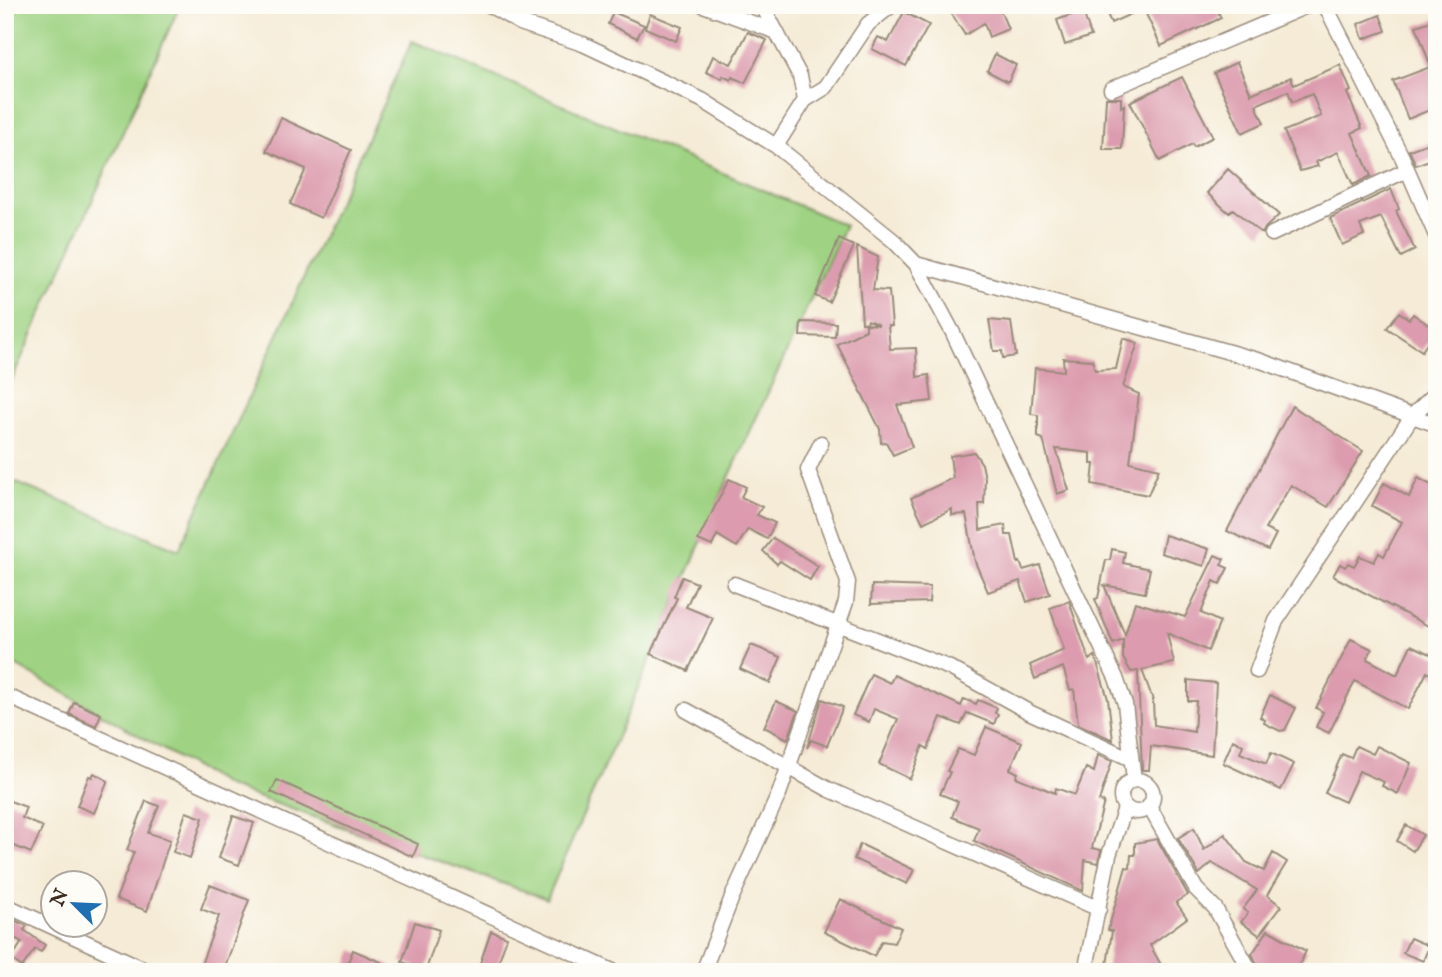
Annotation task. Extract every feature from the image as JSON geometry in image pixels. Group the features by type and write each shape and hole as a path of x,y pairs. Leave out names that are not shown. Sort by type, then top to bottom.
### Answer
{"street":[{"path":"489,5 520,23 583,44 702,100 776,146 894,241 916,264 953,333 1116,678 1125,704 1134,780"},
{"path":"704,5 777,32"},
{"path":"762,5 800,76 805,100"},
{"path":"776,146 805,100 817,96 826,87 868,24 892,5"},
{"path":"1111,89 1309,5"},
{"path":"1325,5 1407,170 1437,238"},
{"path":"1272,234 1407,170"},
{"path":"916,264 1261,361 1437,425"},
{"path":"1257,671 1276,621 1413,415 1437,391"},
{"path":"702,972 732,897 779,794 839,623 848,582 808,470 821,443"},
{"path":"734,584 950,668 1052,723 1131,759"},
{"path":"5,695 615,972"},
{"path":"686,710 828,789 1099,909"},
{"path":"1134,780 1144,782 1152,790 1149,806 1196,889 1215,908 1251,972"},
{"path":"1085,972 1114,834 1125,808 1121,791 1134,780"},
{"path":"1125,808 1140,812 1149,806"},
{"path":"5,905 151,972"}],"green space":[{"path":"5,5 180,5 5,395"},
{"path":"412,41 845,225 725,486 547,899 229,787 5,659 5,478 179,550"}],"building":[{"path":"946,5 998,5 1008,29 989,37 984,23 965,35"},
{"path":"1103,5 1151,5 1111,23"},
{"path":"1165,5 1215,5 1221,18 1161,46 1146,14"},
{"path":"1083,11 1091,36 1065,45 1057,20"},
{"path":"613,12 644,25 637,38 608,24"},
{"path":"904,12 929,25 906,66 872,49 878,37 888,42"},
{"path":"650,14 682,27 676,41 645,28"},
{"path":"1380,15 1386,31 1363,39 1358,24"},
{"path":"1437,19 1437,78 1435,78 1416,26"},
{"path":"748,32 767,40 745,83 732,77 731,80 723,76 722,79 706,72 713,56 731,64"},
{"path":"995,54 1016,65 1008,82 987,71"},
{"path":"1237,62 1251,94 1291,77 1294,85 1340,65 1351,91 1347,93 1362,128 1352,133 1371,176 1353,185 1338,152 1316,162 1318,166 1300,171 1284,131 1321,116 1312,94 1292,102 1288,91 1256,105 1264,123 1242,133 1214,73"},
{"path":"1430,67 1437,84 1437,107 1408,119 1393,81"},
{"path":"1182,77 1213,137 1194,147 1192,144 1160,161 1130,102"},
{"path":"1106,98 1121,98 1121,107 1124,105 1122,149 1103,149"},
{"path":"281,118 351,150 321,218 290,204 306,169 266,151"},
{"path":"1437,140 1437,157 1416,165 1409,150"},
{"path":"1228,169 1279,215 1262,234 1233,209 1229,213 1207,193"},
{"path":"1391,189 1399,209 1396,211 1415,250 1401,257 1381,217 1360,225 1364,235 1342,245 1330,218"},
{"path":"839,239 854,246 829,302 815,296"},
{"path":"857,247 878,257 873,290 889,291 892,326 888,326 890,349 916,348 917,377 929,375 932,401 897,405 912,447 893,455 886,442 881,443 880,429 837,344 866,330 866,324 879,325 868,320 867,323 862,323"},
{"path":"1399,312 1409,319 1413,314 1436,330 1422,351 1387,328"},
{"path":"989,320 1011,322 1016,356 1003,358 1002,351 994,351"},
{"path":"801,322 836,323 835,337 800,336"},
{"path":"1123,338 1138,343 1123,387 1139,394 1130,462 1159,469 1148,495 1092,484 1094,464 1091,464 1091,453 1056,449 1069,490 1057,494 1043,439 1038,437 1038,415 1031,414 1035,368 1064,371 1063,358 1092,360 1095,370 1116,369"},
{"path":"1292,406 1363,451 1328,507 1291,485 1265,529 1276,534 1268,550 1227,531"},
{"path":"974,452 982,464 985,478 984,504 979,504 980,530 1005,525 1006,535 1012,535 1018,563 1020,562 1023,570 1040,565 1050,594 1027,602 1020,581 988,592 975,562 966,514 952,515 952,509 923,523 911,498 953,478 950,456"},
{"path":"1418,478 1437,488 1437,498 1431,508 1437,511 1437,607 1428,626 1333,576 1340,564 1345,567 1348,563 1354,566 1360,556 1374,562 1379,553 1384,556 1402,522 1372,506 1384,483 1409,497"},
{"path":"729,479 746,487 741,497 762,507 757,515 775,523 767,539 748,529 737,547 717,535 712,546 698,540"},
{"path":"1165,535 1209,549 1204,566 1161,553"},
{"path":"773,538 818,566 810,580 780,561 777,564 763,551"},
{"path":"1112,549 1125,552 1123,563 1150,569 1145,593 1104,585 1125,635 1135,602 1185,617 1215,555 1224,559 1221,565 1228,568 1220,584 1214,581 1201,613 1220,622 1208,651 1167,633 1174,663 1142,670 1153,700 1154,725 1194,732 1196,701 1188,701 1188,680 1216,683 1212,755 1151,746 1149,770 1142,770 1138,671 1131,672 1123,658 1123,640 1113,644 1095,599 1098,598 1106,560 1110,560"},
{"path":"682,577 697,583 686,607 713,618 688,671 651,654 677,598 674,597"},
{"path":"872,585 930,587 929,602 871,604"},
{"path":"1069,601 1089,660 1095,656 1108,699 1113,740 1078,724 1074,689 1070,690 1063,667 1035,679 1030,665 1064,650 1050,608"},
{"path":"1351,639 1372,649 1367,659 1397,675 1411,645 1437,657 1437,678 1427,672 1408,709 1355,681 1329,733 1316,727 1323,712 1316,708"},
{"path":"751,645 781,657 770,683 740,669"},
{"path":"871,674 890,683 894,675 961,706 964,699 976,704 978,700 997,708 995,713 998,714 994,724 967,713 961,725 941,717 928,749 923,746 910,779 879,764 898,719 874,709 869,722 853,715"},
{"path":"1270,695 1296,708 1285,730 1280,731 1264,723 1265,720 1260,717"},
{"path":"822,699 843,707 827,746 811,740 807,748"},
{"path":"776,701 798,711 788,739 764,727"},
{"path":"74,702 101,714 96,726 69,714"},
{"path":"986,727 1022,742 1010,769 1018,773 1016,777 1055,793 1056,788 1075,795 1086,768 1094,772 1098,755 1112,761 1099,801 1104,802 1092,848 1101,850 1098,863 1085,860 1083,891 974,841 979,828 952,817 958,801 940,794 950,772 947,771 958,749 974,755"},
{"path":"1233,740 1243,745 1240,753 1266,764 1271,753 1294,764 1281,790 1223,763"},
{"path":"1356,746 1373,754 1377,746 1411,763 1398,794 1382,786 1384,782 1359,771 1345,802 1325,793 1342,754 1351,758"},
{"path":"94,773 108,781 94,813 77,806 89,776 92,777"},
{"path":"277,780 418,844 413,857 271,792"},
{"path":"10,801 26,807 22,818 43,827 31,853 5,842 5,812"},
{"path":"146,801 159,806 148,833 170,840 147,911 116,899 134,852 127,850"},
{"path":"186,812 203,818 190,858 173,852"},
{"path":"233,816 254,823 239,865 219,858"},
{"path":"1406,825 1423,835 1413,851 1397,841"},
{"path":"1194,828 1204,850 1225,834 1246,862 1264,871 1273,853 1287,862 1267,895 1281,906 1259,935 1241,922 1248,913 1243,909 1257,890 1212,863 1199,874 1178,838"},
{"path":"1157,839 1188,895 1176,902 1187,918 1150,945 1165,972 1106,972 1112,931 1108,930 1126,867 1130,868 1131,855 1135,855 1135,843"},
{"path":"860,844 914,870 907,884 854,859"},
{"path":"210,885 249,900 223,972 200,967 219,916 201,909"},
{"path":"840,899 901,928 894,943 882,941 874,956 824,932"},
{"path":"5,916 27,926 24,930 45,945 41,952 35,949 22,967 11,959 22,942 5,933"},
{"path":"415,922 439,930 426,970 402,962"},
{"path":"1268,930 1306,951 1296,972 1261,972 1252,954"},
{"path":"491,931 507,937 495,972 477,972"},
{"path":"1410,938 1429,946 1423,961 1403,953"},
{"path":"353,950 404,972 352,972 345,969"}]}
